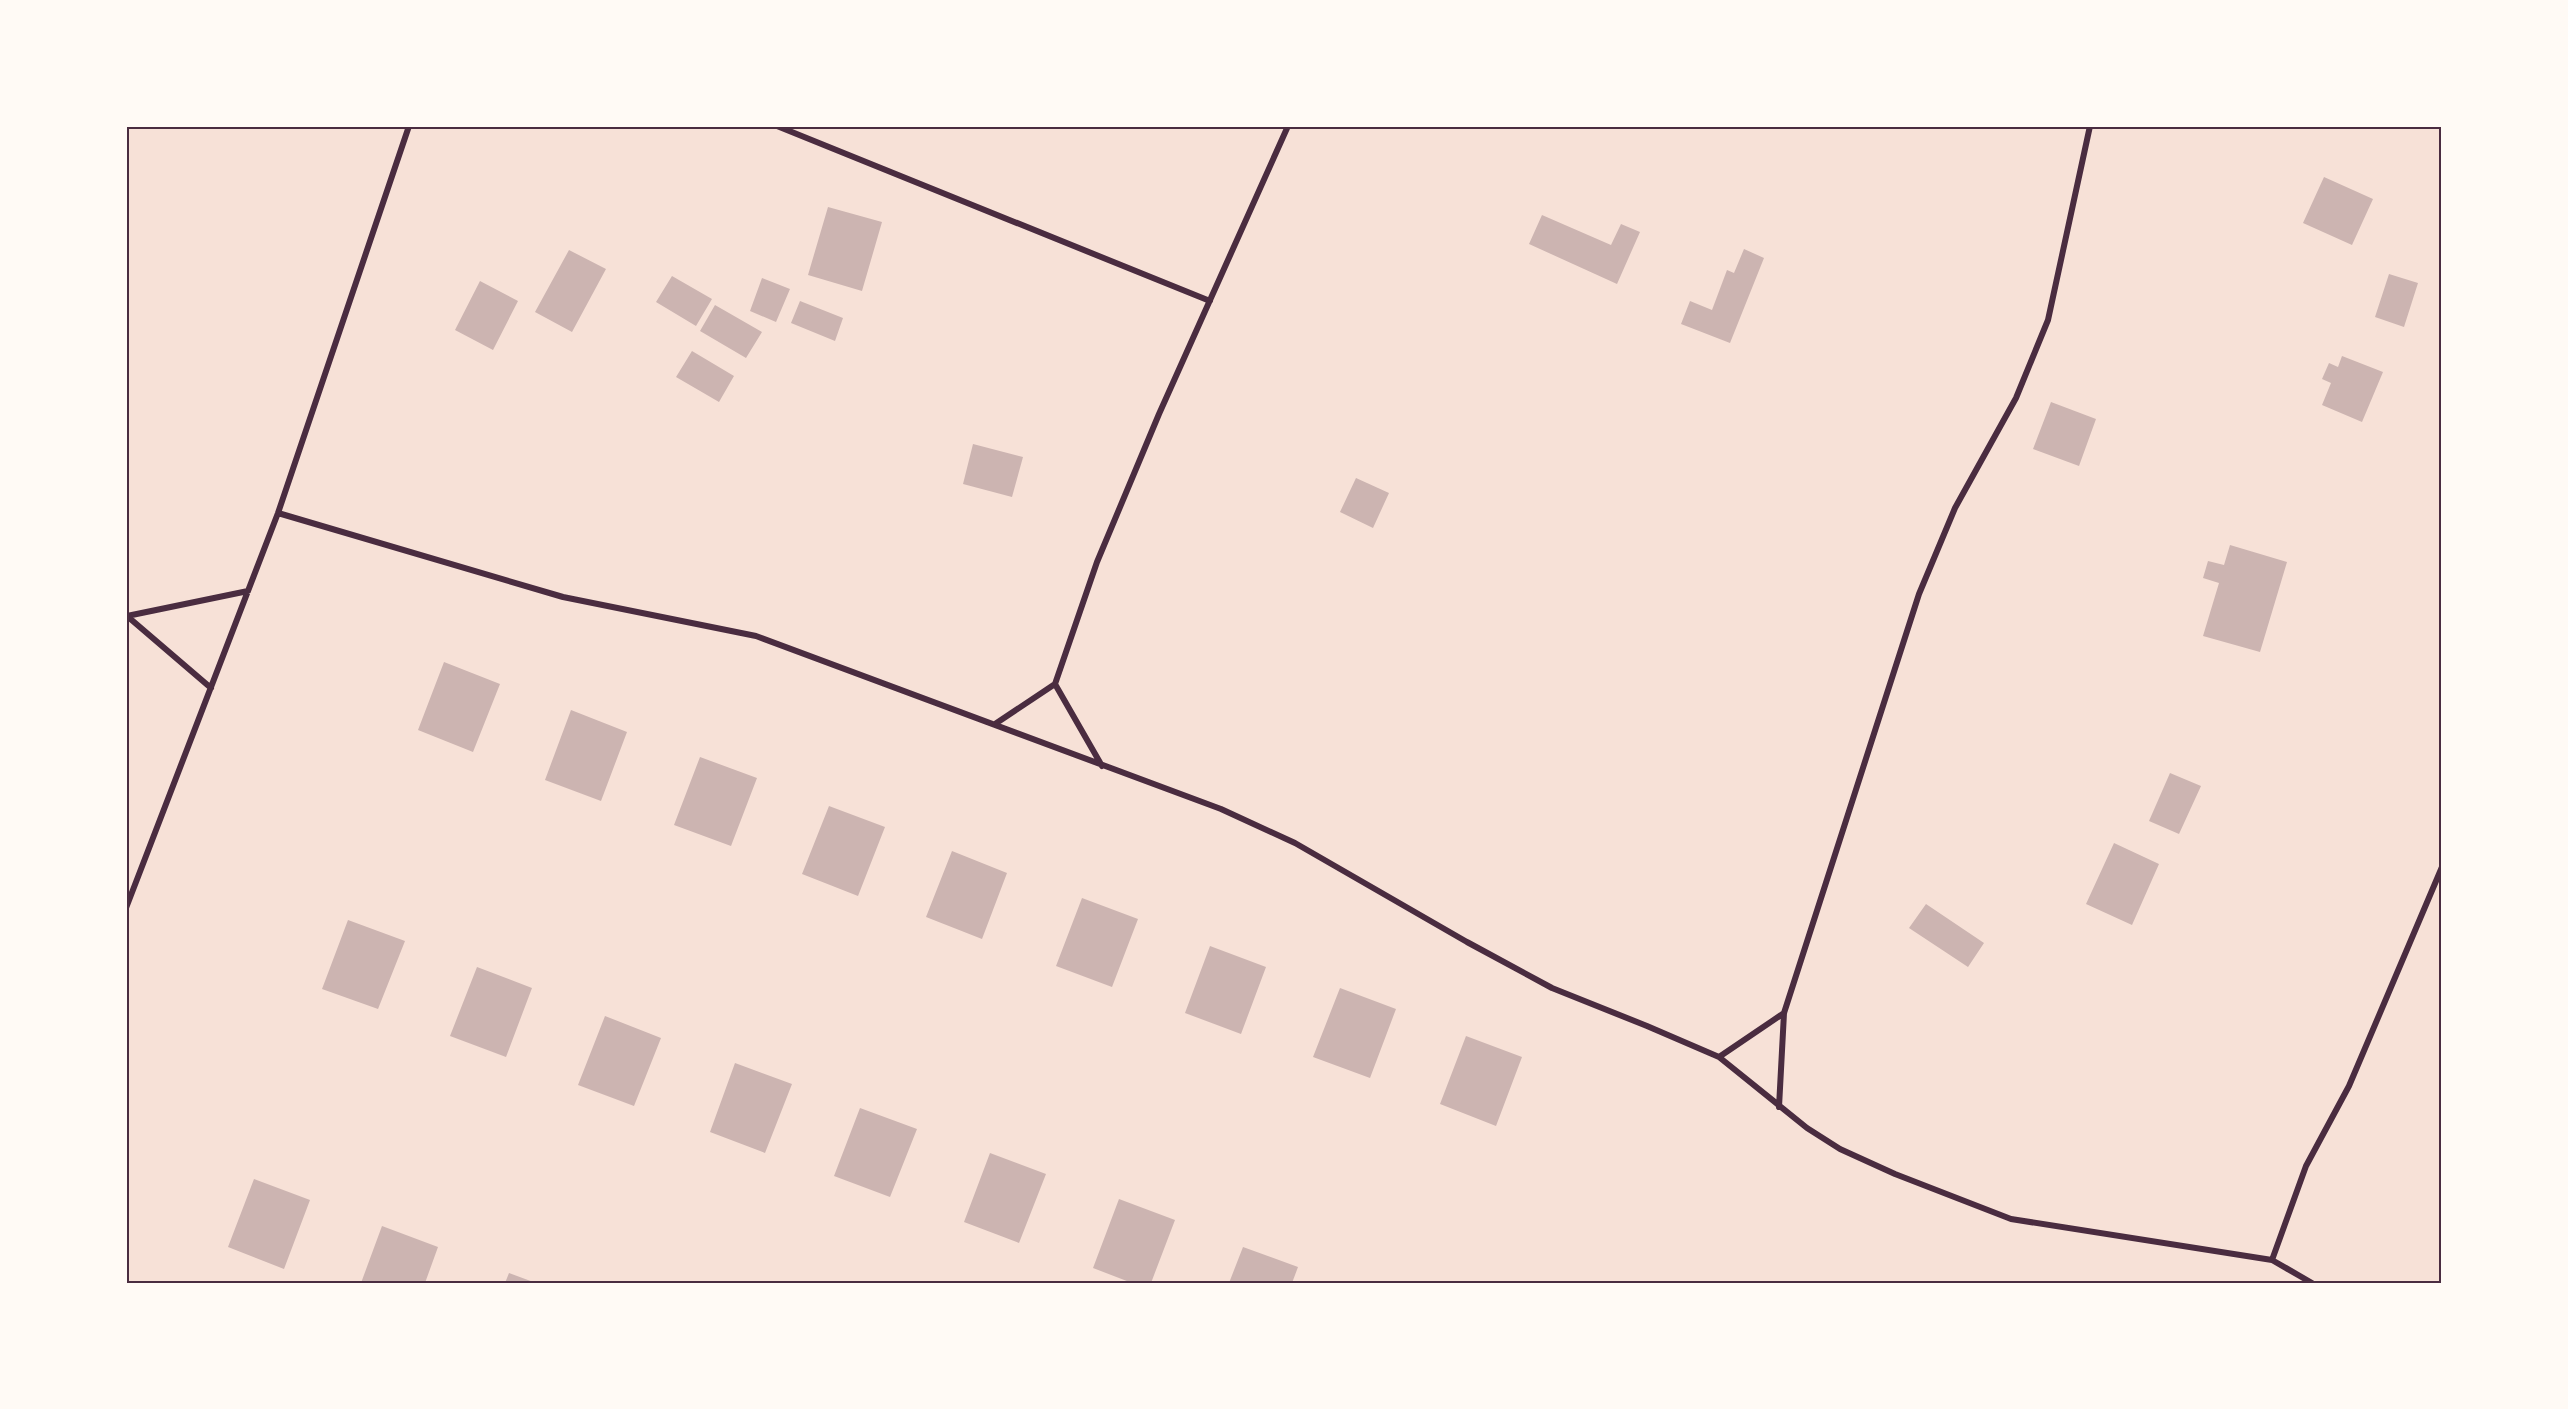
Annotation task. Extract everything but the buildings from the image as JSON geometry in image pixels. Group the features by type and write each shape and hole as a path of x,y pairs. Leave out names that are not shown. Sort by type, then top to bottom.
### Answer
{"street":[{"path":"126,908 278,513 409,126"},
{"path":"777,126 794,129 1210,301"},
{"path":"995,724 1055,684 1096,562 1288,126"},
{"path":"1779,1107 1785,1013 1919,594 1954,508 2016,398 2048,320 2090,126"},
{"path":"278,513 563,597 756,636 1221,809 1295,843 1552,988 1719,1057 1779,1107 1840,1149 1895,1174 2012,1219 2272,1260 2312,1283"},
{"path":"126,616 248,591"},
{"path":"126,616 211,687"},
{"path":"1055,684 1102,766"},
{"path":"2272,1260 2306,1166 2349,1086 2442,867"},
{"path":"1719,1057 1785,1013"}]}
